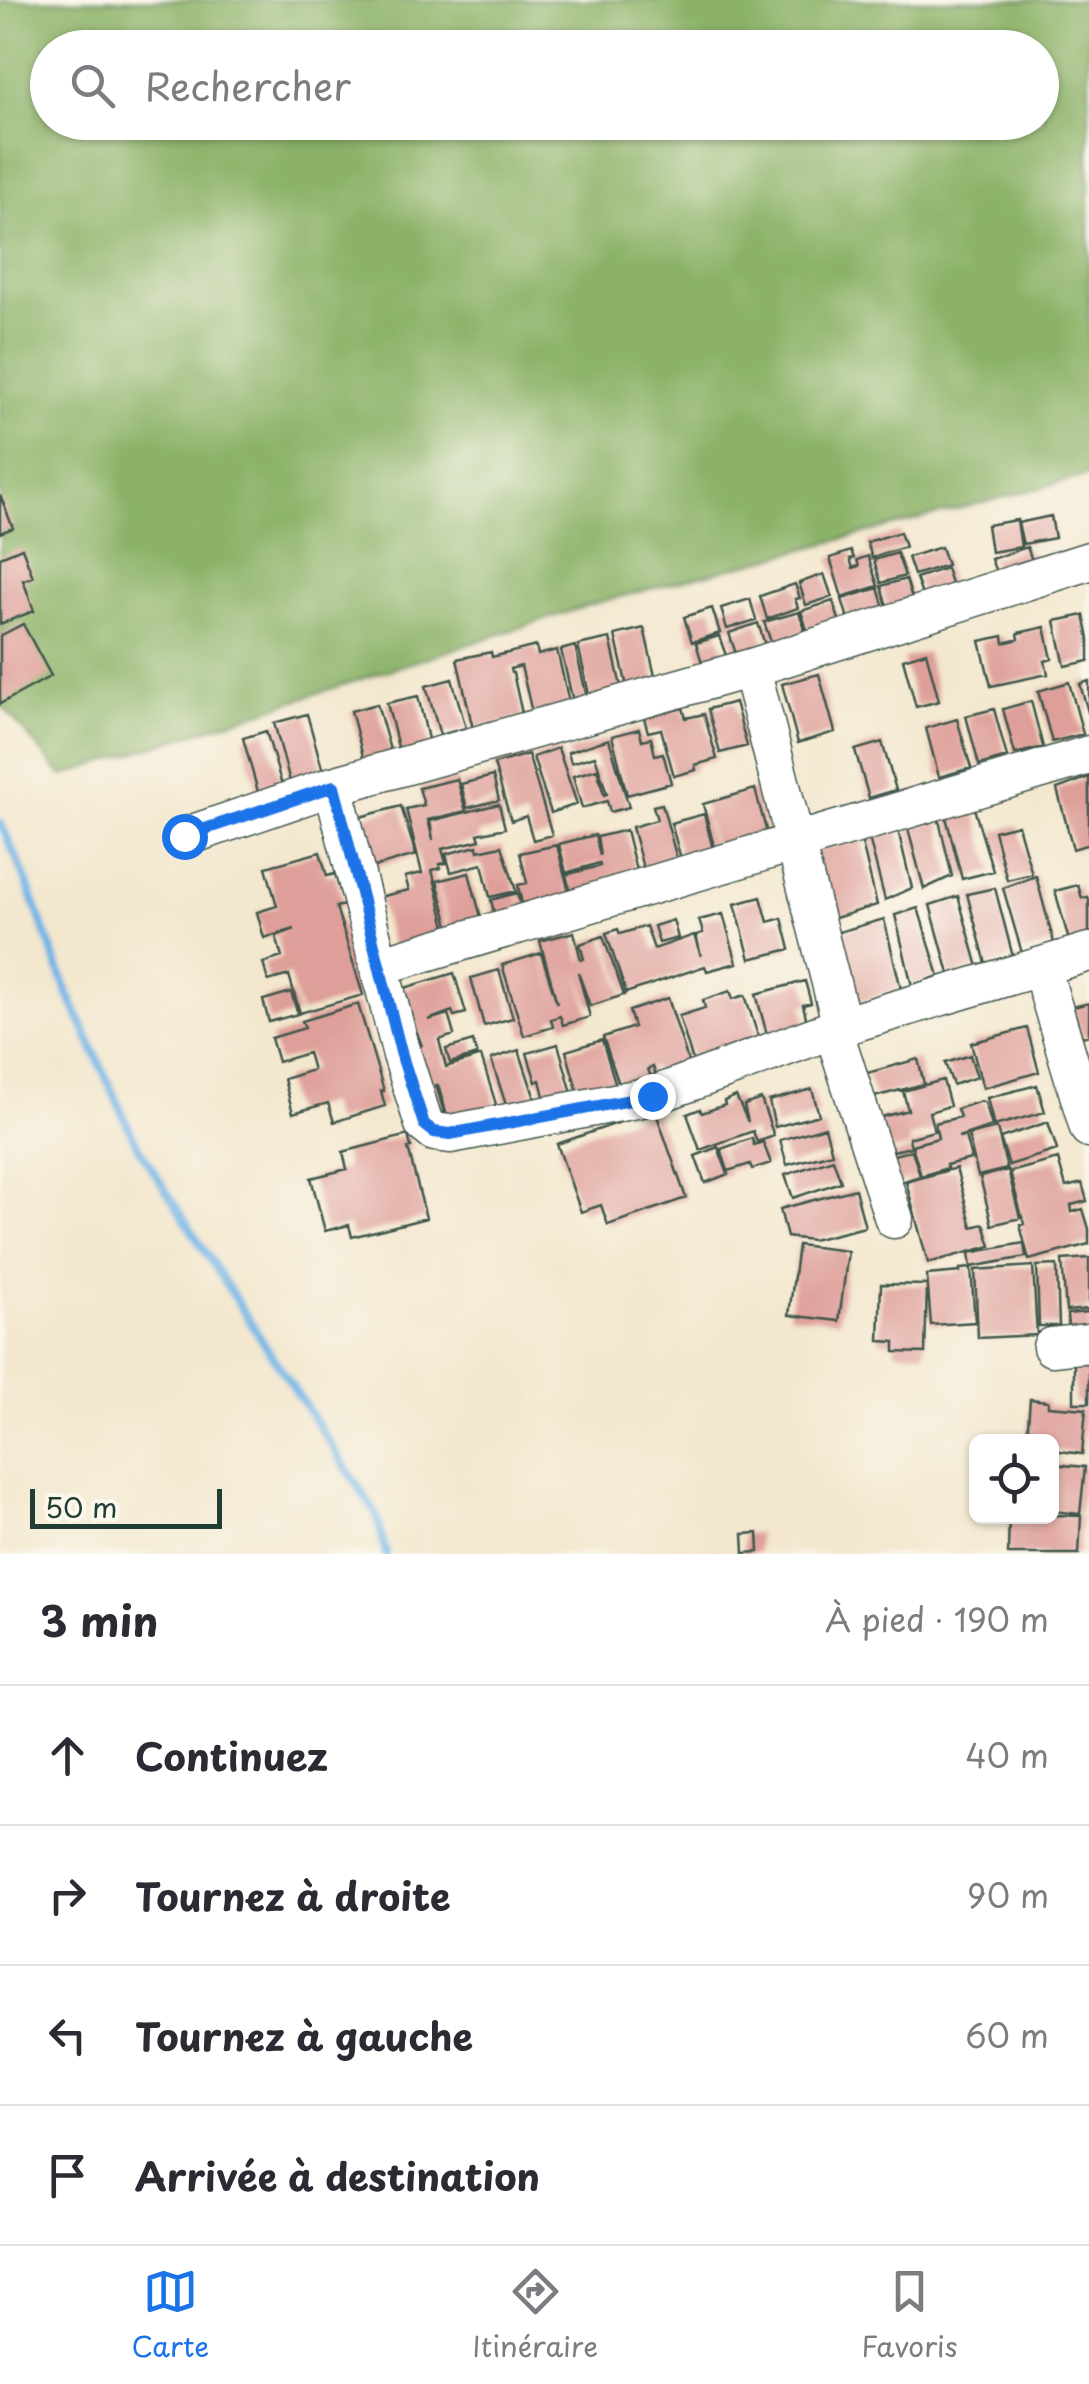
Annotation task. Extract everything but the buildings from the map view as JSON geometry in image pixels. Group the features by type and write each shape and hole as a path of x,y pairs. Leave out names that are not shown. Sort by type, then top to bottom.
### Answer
{"street":[{"path":"184,836 334,786 752,668 1089,561"},
{"path":"752,668 837,1028 894,1219"},
{"path":"379,966 1089,755"},
{"path":"334,786 402,1056 424,1124 434,1132 450,1134 652,1096 837,1028 1089,952"},
{"path":"1041,967 1089,1128"}],"green space":[{"path":"0,0 1089,0 1089,475 596,603 62,776 0,703"}],"waterway":[{"path":"0,822 68,994 137,1145 376,1513 386,1554"}],"route":[{"path":"184,836 334,786 402,1056 424,1124 434,1132 450,1134 652,1096"}]}
